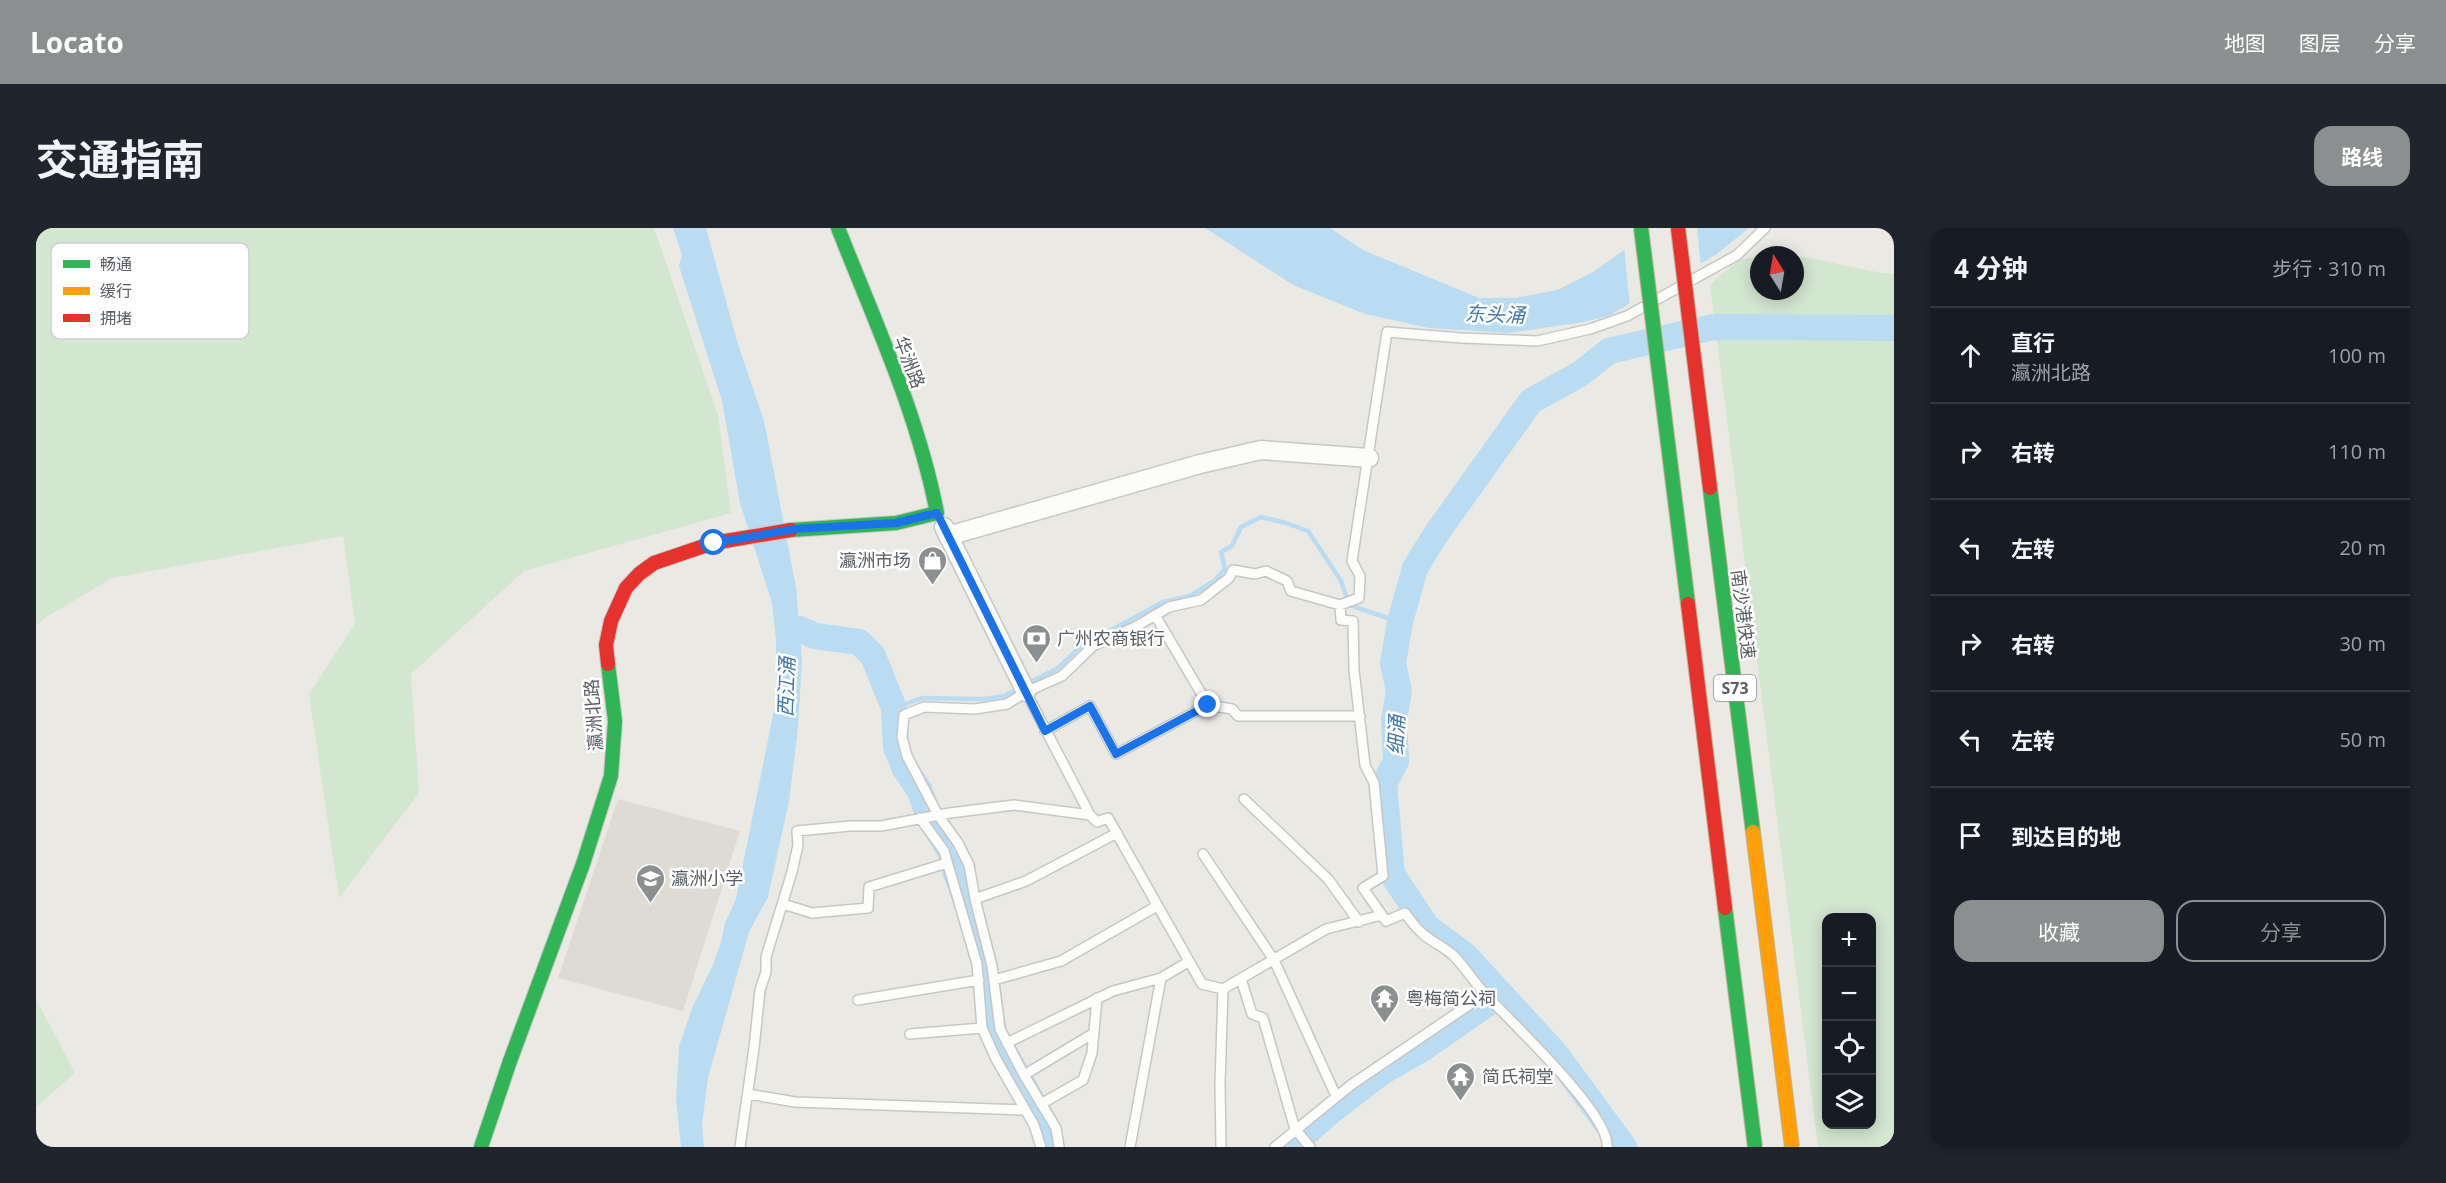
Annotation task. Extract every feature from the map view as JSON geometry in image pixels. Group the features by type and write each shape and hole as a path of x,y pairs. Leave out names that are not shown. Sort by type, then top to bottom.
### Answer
{"main road":[{"name":"华洲路","path":"838,228 914,420 929,472 937,513"},
{"name":"S73","path":"1641,228 1755,1147"},
{"name":"南沙港快速","path":"1678,228 1792,1147"},
{"name":"瀛洲北路","path":"481,1147 510,1061 583,864 611,776 615,721 606,645 617,604 626,588 654,563 714,543 795,529 896,523 937,513"}],"street":[{"path":"948,536 1200,464 1261,450 1369,458"},
{"path":"937,513 1026,692"}],"lane":[{"path":"1059,1147 1056,1128 1000,1029 992,966 969,865 958,843 938,815 907,756 903,737 904,715 924,707 975,709 1007,704 1026,692 1062,676 1094,646 1169,607 1201,600 1229,578 1233,570 1255,574 1266,571 1287,581 1290,591 1340,605 1359,598 1360,576 1352,561 1387,332 1537,341 1590,329 1627,315 1737,255 1765,228"},
{"path":"1340,605 1341,620 1353,621 1354,670 1365,765 1374,783 1383,876 1363,888 1386,921 1405,913 1421,933 1452,955 1485,994 1532,1040 1566,1080 1602,1127 1608,1140 1607,1147"},
{"path":"1155,615 1208,705"},
{"path":"1026,692 1090,815 1097,822 1108,818 1202,984 1223,989 1326,929 1382,915"},
{"path":"1045,731 1090,706 1116,754 1208,705 1232,709 1238,716 1360,716"},
{"path":"1244,799 1328,879 1359,922"},
{"path":"740,1147 760,990 766,972 766,957 792,872 798,845 797,831 850,826 881,826 938,815 1014,805 1090,815"},
{"path":"920,818 944,851 977,964 982,1028 1034,1125 1041,1147"},
{"path":"975,899 1026,881 1117,833"},
{"path":"1203,854 1274,960 1336,1096"},
{"path":"783,904 812,913 868,908 869,887 947,863"},
{"path":"994,980 1061,961 1157,906"},
{"path":"1007,1043 1097,998 1135,983 1161,978 1188,962"},
{"path":"1130,1147 1161,978"},
{"path":"1240,979 1252,1014 1263,1018 1294,1129 1310,1147"},
{"path":"858,1000 979,981"},
{"path":"1221,1147 1223,989"},
{"path":"1275,1147 1336,1096 1485,994"},
{"path":"1041,1104 1083,1080 1092,1053 1097,998"},
{"path":"910,1034 982,1028"},
{"path":"1024,1075 1094,1033"},
{"path":"748,1094 795,1102 1024,1110"}],"shaded area":[{"name":"瀛洲小学","path":"618,799 740,831 683,1011 558,978"}],"green space":[{"path":"36,228 654,228 718,415 731,513 524,571 411,674 419,793 339,898 309,694 355,624 343,536 112,578 45,618 36,626"},
{"path":"1804,257 1894,274 1894,1147 1818,1147 1710,285 1739,259 1750,258 1750,300 1804,300"},
{"path":"36,999 75,1073 36,1107"}],"water":[{"name":"西江涌","path":"673,228 706,228 737,341 764,421 796,587 802,660 798,728 789,801 768,897 749,932 708,1078 702,1124 704,1147 681,1147 676,1099 679,1046 693,1006 713,965 725,923 736,899 776,700 776,640 772,603 740,503 722,401 679,266 682,255"},
{"name":"东头涌","path":"1205,228 1330,228 1363,250 1479,298 1515,298 1557,290 1593,272 1655,228 1749,228 1717,254 1608,316 1584,322 1509,333 1429,328 1365,314 1293,285"}],"pier":[{"path":"1650,228 1697,228 1701,267 1630,308 1624,246"}],"waterway":[{"name":"细涌","path":"1624,1147 1555,1053 1466,956 1427,927 1392,874 1384,784 1396,761 1394,720 1399,691 1393,663 1400,622 1415,568 1436,534 1531,401 1580,374 1609,351 1713,327 1894,328"},
{"path":"1027,684 1058,668 1086,641 1163,602 1190,596 1214,581 1225,569 1221,552 1232,546 1241,527 1261,517 1308,531 1341,581 1349,605 1400,622"},
{"path":"800,629 815,636 859,642 873,656 894,708 896,747 905,769 920,791 928,815 951,853 955,871 970,910 984,963 994,1034 1047,1127 1051,1147"},
{"path":"894,708 922,698 984,699 1004,696 1020,688"},
{"path":"1290,1147 1330,1112 1382,1072 1422,1049 1500,995"}],"traffic: fast":[{"path":"791,530 896,523 937,513 929,476 907,404 838,228"},
{"path":"1641,228 1688,604"},
{"path":"1710,488 1753,832"},
{"path":"481,1147 510,1061 583,864 611,776 615,721 608,664"},
{"path":"1725,908 1755,1147"}],"traffic: jam":[{"path":"1678,228 1710,488"},
{"path":"608,664 606,645 611,621 626,588 654,563 713,543 791,530"},
{"path":"1688,604 1725,908"}],"traffic: slow":[{"path":"1753,832 1792,1147"}],"place":[{"name":"瀛洲市场","path":"932,586"},
{"name":"广州农商银行","path":"1036,664"},
{"name":"瀛洲小学","path":"650,904"},
{"name":"粤梅简公祠","path":"1385,1024"},
{"name":"简氏祠堂","path":"1461,1102"}],"route":[{"path":"714,543 820,526 896,523 937,513 1045,731 1090,706 1116,754 1208,705"}]}
